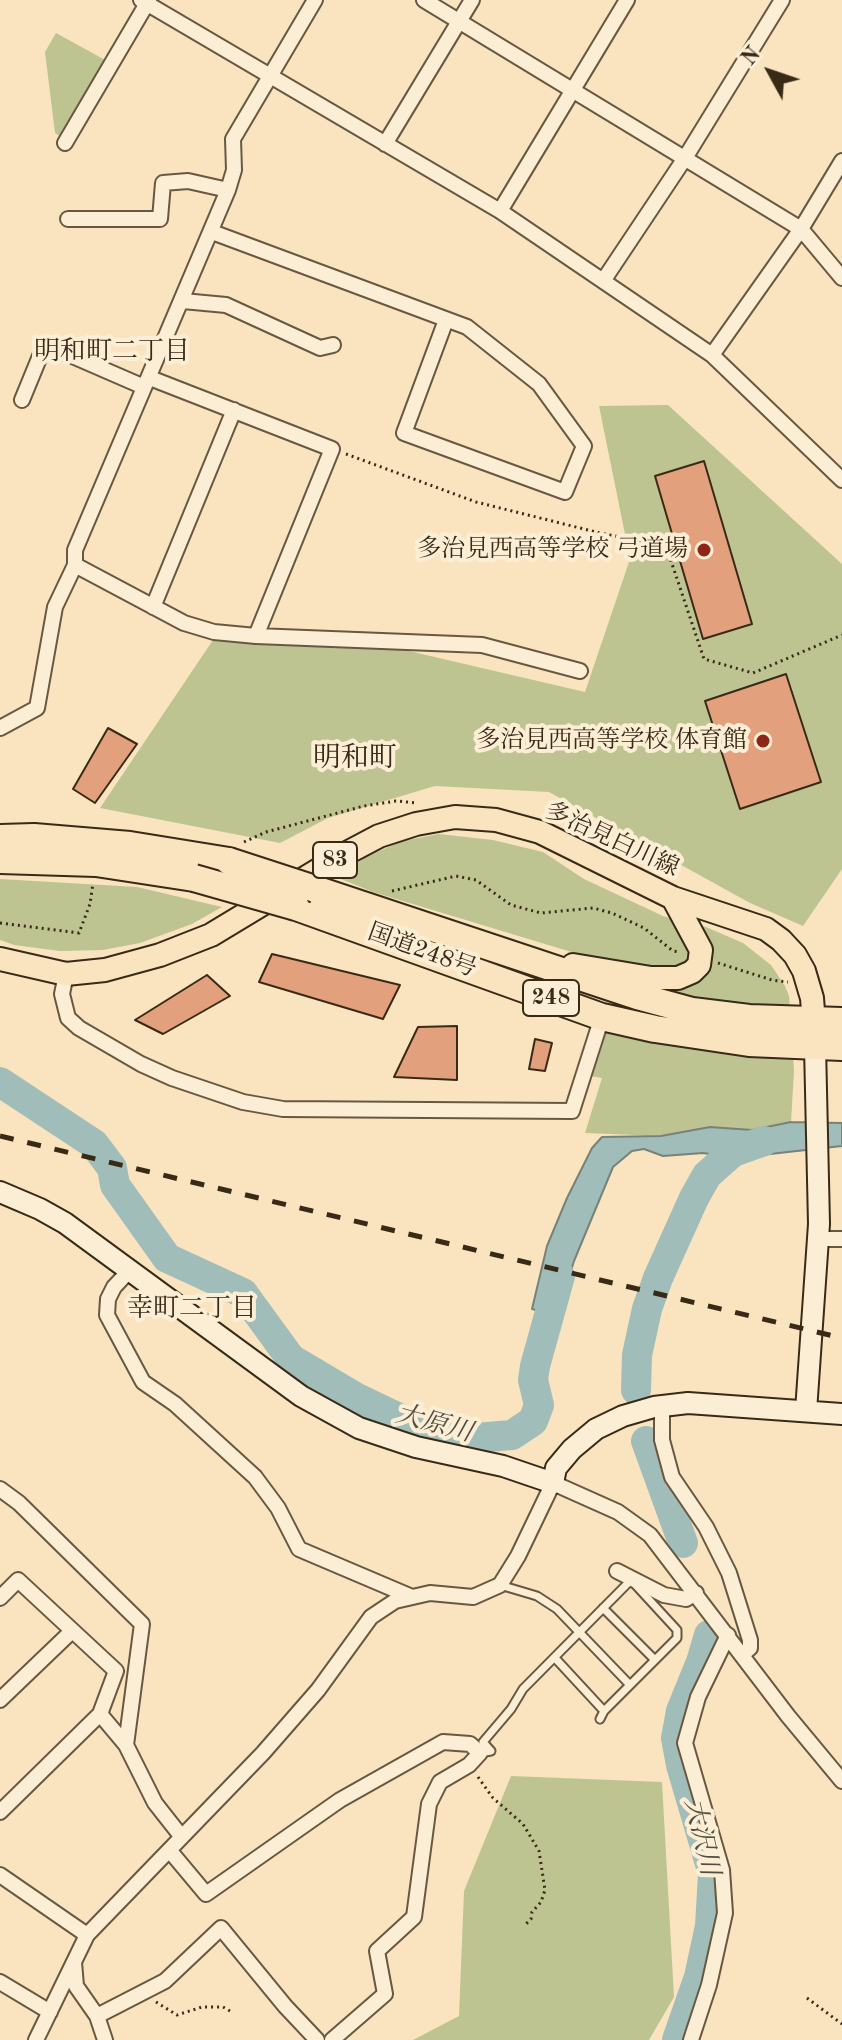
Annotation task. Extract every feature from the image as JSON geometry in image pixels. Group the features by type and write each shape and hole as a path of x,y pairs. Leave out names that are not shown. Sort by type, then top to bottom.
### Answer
{"highway":[{"name":"国道248号","path":"0,838 34,837 233,853 306,898 602,1017 655,1029 749,1043 842,1047"},
{"name":"国道248号","path":"0,860 96,863 306,898 520,957 692,1011 749,1018 842,1021"}],"main road":[{"name":"多治見白川線","path":"0,959 66,974 119,967 211,935 379,836 416,824 455,817 496,820 540,832 673,898 766,929 795,955 808,983 815,1020 815,1046"},
{"path":"520,957 651,978 678,978 692,972 701,958 697,939 673,898"}],"street":[{"path":"0,728 37,708 55,607 75,565 75,550 228,190 234,170 233,139 315,0"},
{"path":"424,0 801,229 842,278"},
{"path":"385,144 472,0"},
{"path":"500,211 627,0"},
{"path":"603,281 685,158 782,0"},
{"path":"65,143 146,1 500,211 712,355 842,480"},
{"path":"712,355 801,229 842,161"},
{"path":"68,219 160,219 163,183 188,181 228,190"},
{"path":"212,232 467,327 539,384 584,446 565,492 404,433 446,320"},
{"path":"183,301 226,305 320,348 333,345"},
{"path":"22,400 45,344 234,410 332,449 256,636"},
{"path":"153,607 234,410"},
{"path":"75,565 184,623 214,632 482,645 580,671"},
{"path":"66,974 62,994 68,1018 79,1028 172,1078 217,1095 283,1109 572,1111 602,1017"},
{"path":"806,1411 818,1232 815,1046"},
{"path":"0,1192 65,1223 301,1396 359,1428 416,1447 503,1466 553,1483 618,1512 650,1535 788,1716 842,1781"},
{"path":"818,1232 842,1239"},
{"path":"129,1271 114,1287 108,1299 107,1315 143,1382 175,1404 255,1477 278,1508 299,1549 412,1597"},
{"path":"36,2040 87,1935 272,1742 318,1690 371,1617 395,1601 430,1593 473,1597 500,1585 518,1556 553,1483 556,1468 572,1449 596,1429 623,1416 688,1403 842,1414"},
{"path":"662,1406 662,1440 672,1477 706,1527 729,1573 750,1640 750,1648 743,1654"},
{"path":"0,1489 19,1503 142,1624 126,1745"},
{"path":"617,1571 664,1595 686,1599 696,1593"},
{"path":"0,1598 18,1580 116,1671 100,1714 7,1797 0,1812"},
{"path":"0,1700 72,1631"},
{"path":"691,2040 709,1985 725,1913 722,1870 685,1743 698,1697 728,1635"},
{"path":"100,1714 126,1745 155,1803 181,1836"},
{"path":"170,1851 206,1894 340,1800 443,1742 470,1744 476,1758 440,1782 429,1804 414,1917 377,1951 385,1994 332,2040"},
{"path":"0,1875 87,1935"},
{"path":"97,2016 165,1981 221,1928 317,2040"},
{"path":"74,1962 76,1986 97,2016 105,2040"},
{"path":"0,1982 50,2012"}],"lane":[{"path":"476,1758 491,1751 483,1742 511,1709 523,1689 631,1580 677,1630 677,1638 604,1711 600,1719"},
{"path":"500,1585 537,1596 557,1609 630,1685"},
{"path":"603,1608 655,1660"},
{"path":"555,1658 604,1711"}],"path":[{"path":"332,449 476,502 666,546 704,659 753,673 842,635"},
{"path":"233,853 266,832 364,806 396,801 420,803"},
{"path":"0,923 79,933 90,904 96,863"},
{"path":"391,891 456,876 476,880 511,905 541,913 593,908 644,928 673,951 772,980 808,983"},
{"path":"476,1758 493,1798 523,1824 539,1851 545,1890 541,1902 525,1925"},
{"path":"145,1992 177,2015 202,2007 223,2007 230,2011"},
{"path":"807,1998 842,2024"}],"green space":[{"path":"56,33 107,61 62,138 55,133 45,52"},
{"path":"668,405 842,564 842,869 803,926 750,903 549,792 435,786 328,818 280,843 100,808 213,640 396,648 585,692 630,559 599,406"},
{"path":"439,834 493,840 543,852 584,879 663,916 706,927 743,943 771,965 789,996 794,1071 791,1122 752,1130 710,1127 661,1136 585,1133 602,1078 589,1076 621,967 373,892 336,877 368,856 402,841"},
{"path":"0,879 137,887 222,907 192,924 140,943 103,950 60,951 0,940"},
{"path":"511,1776 662,1782 674,1997 649,2040 413,2040 459,2016 464,1891"}],"water":[{"path":"791,1122 842,1123 842,1146 734,1158 703,1153 663,1156 644,1149 632,1151 613,1167 574,1261 557,1316 532,1309 547,1246 592,1148 602,1137 661,1136 710,1127 752,1130"}],"building":[{"name":"多治見西高等学校 弓道場","path":"704,461 752,624 703,639 655,476"},
{"name":"多治見西高等学校 体育館","path":"786,674 821,782 740,809 705,701"},
{"path":"108,728 137,744 95,803 73,789"},
{"path":"272,954 400,985 383,1019 259,982"},
{"path":"207,975 230,996 163,1034 135,1020"},
{"path":"457,1026 457,1080 394,1077 418,1027"},
{"path":"535,1039 552,1043 545,1071 529,1069"}],"waterway":[{"name":"大原川","path":"0,1082 94,1144 112,1168 115,1185 167,1258 243,1293 291,1359 355,1397 431,1430 475,1438 512,1435 533,1421 539,1405 533,1380 535,1366 560,1276"},
{"name":"大沢川","path":"636,1390 637,1355 647,1309 694,1198 707,1175 733,1152 764,1141"},
{"name":"大沢川","path":"646,1441 683,1543"},
{"name":"大沢川","path":"677,2040 699,1977 710,1926 713,1874 676,1738 681,1711 709,1635"}],"railway":[{"path":"0,1136 842,1338"}],"place":[{"name":"多治見西高等学校 弓道場","path":"704,550"},
{"name":"多治見西高等学校 体育館","path":"763,741"}],"district":[{"name":"明和町二丁目","path":"112,352"},
{"name":"明和町","path":"355,759"},
{"name":"幸町二丁目","path":"192,1309"}]}
